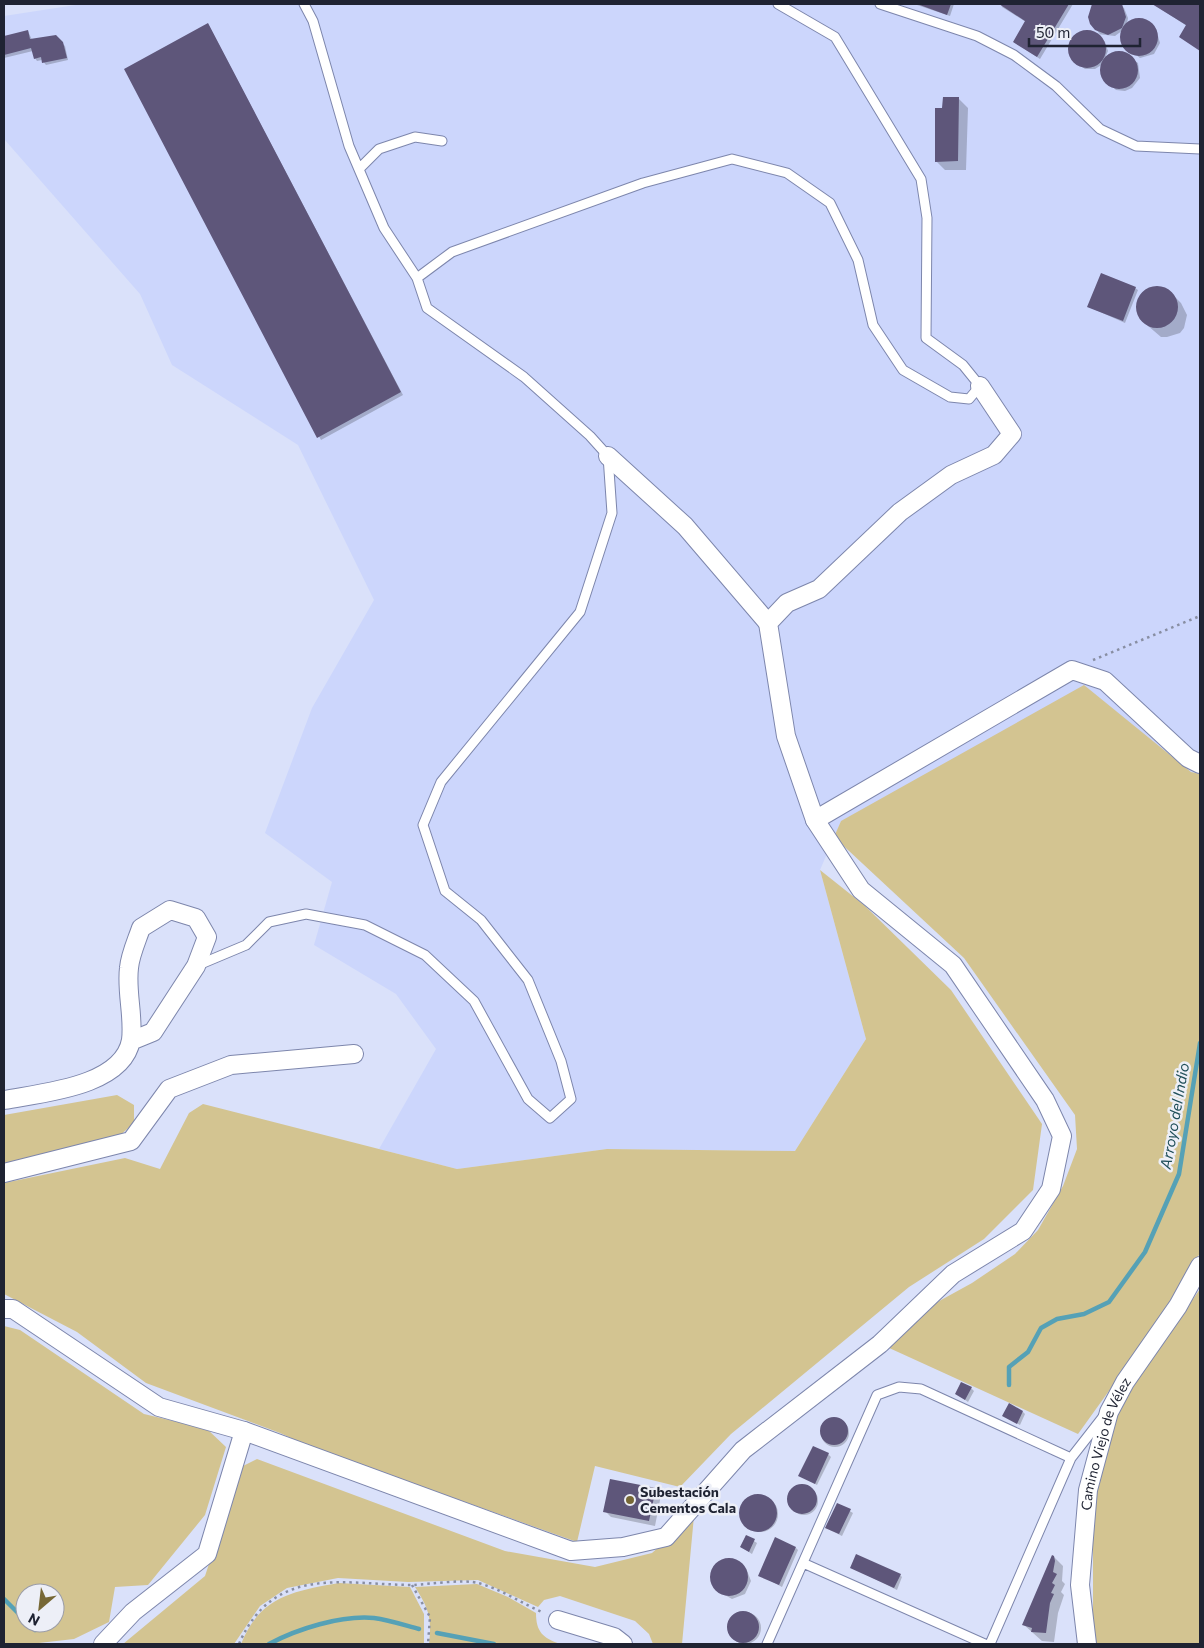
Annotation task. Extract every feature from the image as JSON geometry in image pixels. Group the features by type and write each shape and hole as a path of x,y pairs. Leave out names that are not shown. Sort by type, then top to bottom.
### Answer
{"street":[{"path":"768,623 787,603 819,589 908,507 951,475 994,456 1012,434 980,386"},
{"path":"4,1309 13,1309 159,1407 244,1430 571,1551 623,1547 666,1537 743,1450 880,1344 953,1274 1023,1231 1051,1189 1062,1136 1045,1100 953,965 861,890 815,820 786,736 768,623 685,526 608,456"},
{"path":"815,820 1072,670 1105,681 1188,758 1200,764"},
{"path":"4,1100 76,1087 107,1073 123,1057 130,1041 129,967 141,928 170,910 196,918 207,937 196,966 153,1032 130,1041"},
{"path":"4,1173 131,1141 170,1089 231,1065 354,1054"},
{"name":"Camino Viejo de Vélez","path":"1087,1644 1080,1585 1088,1490 1109,1412 1125,1382 1178,1306 1200,1266"},
{"path":"103,1644 133,1612 207,1554 244,1430"},
{"path":"1075,1644 1083,1619"},
{"path":"558,1620 614,1637 623,1644"}],"lane":[{"path":"196,966 246,945 269,922 306,914 365,926 425,956 474,1000 528,1099 550,1118 571,1099 561,1061 528,980 482,920 445,891 423,825 442,782 580,612 612,512 608,456 590,436 524,377 427,308 418,278 384,228 349,146 313,20 304,4"},
{"path":"418,278 452,252 643,183 732,159 787,173 830,203 858,260 873,326 903,370 950,397 969,399 980,386 963,365 926,338 927,218 921,179 835,37 778,4"},
{"path":"880,4 977,36 1014,55 1056,86 1100,129 1136,146 1200,149"},
{"path":"359,169 379,149 415,137 442,141"},
{"path":"767,1644 877,1395 899,1387 921,1389 1071,1458"},
{"path":"990,1644 1071,1458 1091,1430 1109,1412"},
{"path":"803,1563 985,1644"}],"path":[{"path":"1072,670 1200,616"},
{"path":"239,1644 251,1621 264,1606 294,1588 331,1581 412,1585 477,1582 558,1620"},
{"path":"412,1585 430,1618 428,1644"}],"shaded area":[{"path":"82,4 1200,4 1200,774 1192,772 841,821 820,870 866,1039 795,1151 607,1149 457,1169 379,1149 436,1049 396,994 314,945 332,882 265,833 312,708 374,600 298,445 172,365 140,294 4,139 4,16"},
{"path":"1084,685 1191,772 1200,774 1200,1253 1170,1306 1078,1434 887,1347 932,1305 972,1283 1015,1254 1038,1230 1063,1186 1077,1149 1075,1115 964,958 834,837 841,821"},
{"path":"820,870 864,905 951,990 1042,1124 1033,1190 984,1239 909,1287 731,1434 680,1487 595,1466 577,1542 451,1497 357,1468 280,1433 146,1383 77,1332 4,1294 4,1183 125,1158 160,1169 189,1113 203,1104 457,1169 607,1149 795,1151 866,1039"},
{"path":"117,1095 134,1105 134,1123 117,1138 4,1168 4,1115"},
{"path":"1200,1289 1200,1644 1093,1644 1093,1491 1110,1426 1138,1378"},
{"path":"4,1326 20,1330 144,1414 207,1429 226,1447 205,1515 148,1585 115,1587 109,1622 74,1639 30,1644 4,1644"},
{"path":"257,1459 505,1551 595,1567 652,1553 694,1516 682,1644 653,1644 649,1634 635,1621 560,1596 544,1600 538,1607 478,1580 408,1582 338,1578 287,1588 260,1606 234,1644 123,1644 205,1576 241,1467"},
{"path":"339,1583 410,1587 424,1614 424,1644 241,1644 258,1615 280,1598 307,1589"},
{"path":"477,1584 508,1597 536,1613 539,1630 545,1637 560,1644 429,1644 430,1620 424,1602 415,1587"}],"building":[{"path":"917,4 951,4 947,15"},
{"path":"999,4 1069,4 1037,57 1013,42 1025,21"},
{"path":"1092,4 1122,4 1126,17 1122,28 1108,35 1095,30 1090,24 1088,17"},
{"path":"1152,4 1200,4 1200,51 1179,37 1186,25"},
{"path":"1139,18 1146,19 1152,24 1157,30 1157,44 1152,50 1146,55 1139,56 1132,55 1126,50 1121,44 1120,37 1121,30 1126,24 1132,19"},
{"path":"208,23 401,392 317,438 124,69"},
{"path":"28,30 30,39 56,35 63,42 67,58 42,63 41,57 34,59 31,48 4,55 4,36"},
{"path":"1087,30 1094,31 1100,36 1105,42 1105,56 1100,62 1094,67 1087,68 1080,67 1074,62 1069,56 1068,49 1069,42 1074,36 1080,31"},
{"path":"1119,51 1126,52 1132,57 1137,63 1137,77 1132,83 1126,88 1119,89 1112,88 1106,83 1101,77 1100,70 1101,63 1106,57 1112,52"},
{"path":"943,97 959,97 958,161 935,162 935,108 942,108"},
{"path":"1101,273 1136,287 1123,321 1087,307"},
{"path":"1161,286 1169,289 1175,295 1178,307 1175,319 1169,325 1153,328 1145,325 1139,319 1136,303 1139,295 1145,289"},
{"path":"961,1382 972,1387 965,1400 955,1394"},
{"path":"1009,1403 1023,1411 1017,1424 1002,1416"},
{"path":"834,1417 844,1421 848,1431 844,1441 834,1445 824,1441 820,1431 824,1421"},
{"path":"813,1446 829,1453 815,1484 798,1476"},
{"name":"Subestación Cementos Cala","path":"610,1479 656,1488 649,1521 603,1512"},
{"path":"802,1484 812,1489 817,1499 812,1509 802,1514 792,1509 787,1499 792,1489"},
{"path":"758,1494 771,1500 777,1513 771,1526 758,1532 745,1526 739,1513 745,1500"},
{"path":"837,1503 851,1509 839,1534 825,1528"},
{"path":"746,1535 755,1539 749,1552 740,1547"},
{"path":"775,1537 796,1547 779,1585 758,1576"},
{"path":"856,1554 901,1574 894,1588 850,1568"},
{"path":"1052,1555 1055,1561 1053,1572 1057,1574 1052,1583 1055,1585 1051,1593 1054,1594 1050,1603 1046,1633 1031,1632 1032,1628 1022,1625"},
{"path":"729,1558 743,1563 748,1577 743,1591 729,1596 715,1591 710,1577 715,1563"},
{"path":"743,1611 749,1612 754,1616 758,1621 758,1633 754,1638 749,1642 743,1643 737,1642 732,1638 728,1633 727,1627 728,1621 732,1616 737,1612"}],"waterway":[{"name":"Arroyo del Indio","path":"1009,1385 1009,1367 1028,1352 1041,1328 1057,1319 1084,1314 1109,1302 1145,1252 1179,1174 1200,1043"},
{"name":"Arroyo del Indio","path":"4,1599 15,1610"},
{"name":"Arroyo del Indio","path":"269,1644 306,1628 348,1619 374,1618 419,1629"},
{"name":"Arroyo del Indio","path":"437,1633 494,1644"}],"place":[{"name":"Subestación Cementos Cala","path":"630,1500"}]}
